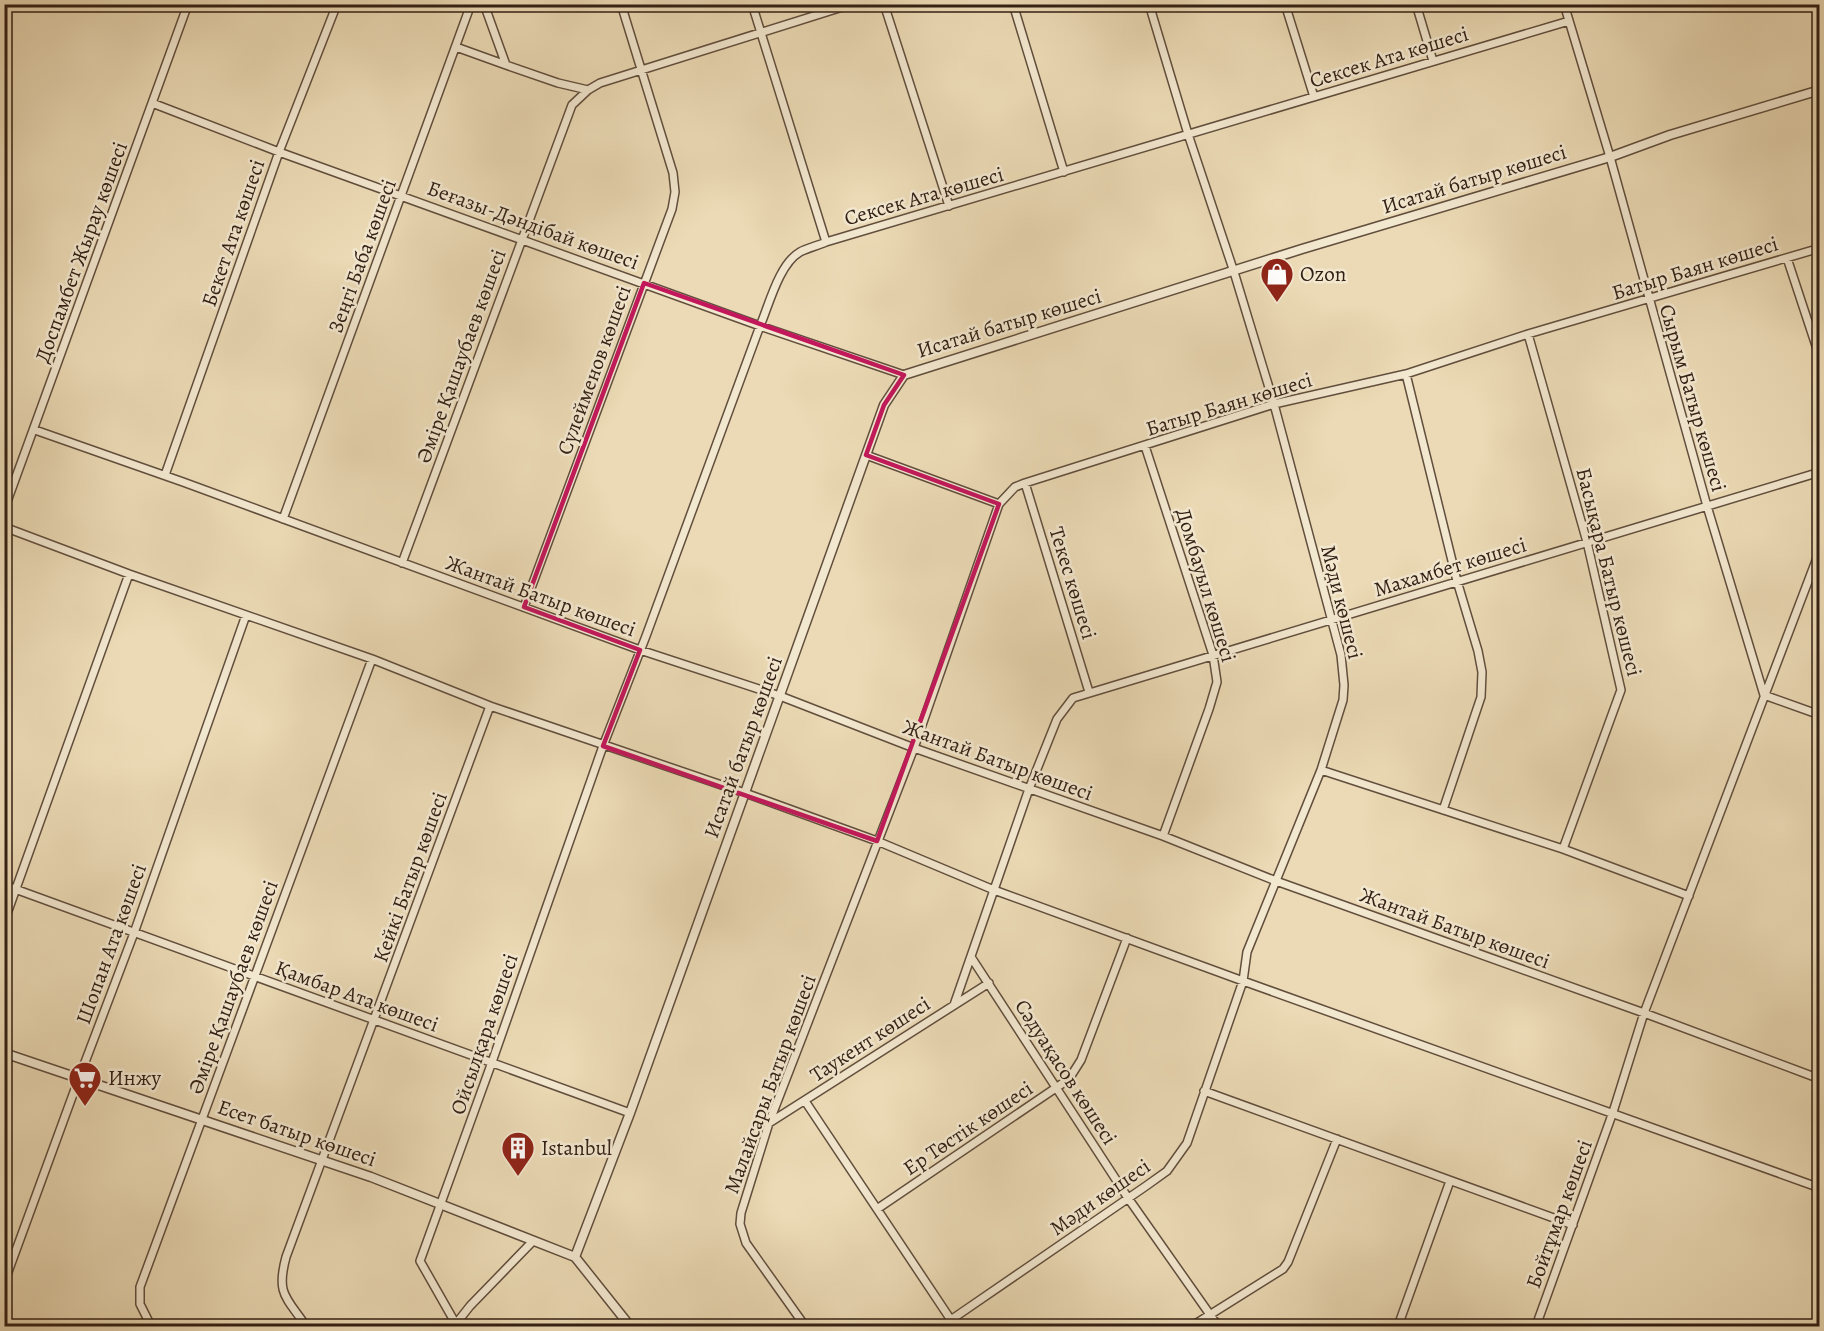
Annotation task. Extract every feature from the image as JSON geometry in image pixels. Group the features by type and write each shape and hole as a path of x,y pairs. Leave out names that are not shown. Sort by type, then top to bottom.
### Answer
{"street":[{"name":"Доспамбет Жырау көшесі","path":"4,510 188,4"},
{"name":"Бекет Ата көшесі","path":"165,475 279,152 337,4"},
{"name":"Зеңгі Баба көшесі","path":"283,519 471,4"},
{"path":"484,4 506,64"},
{"name":"Сүлейменов көшесі","path":"524,607 672,209 675,192 673,173 621,4"},
{"path":"753,4 826,242"},
{"name":"Әміре Қашаубаев көшесі","path":"402,563 572,105 588,90 600,83 852,4"},
{"path":"884,4 949,206"},
{"path":"1013,4 1064,172"},
{"name":"Мәди көшесі","path":"942,1326 953,1323 1167,1171 1187,1143 1243,981 1247,951 1321,770 1343,700 1341,655 1274,404 1149,4"},
{"path":"1285,4 1314,97"},
{"path":"1416,4 1433,61"},
{"name":"Сырым Батыр көшесі","path":"1564,4 1610,157 1707,506 1764,695"},
{"name":"Сексек Ата көшесі","path":"603,746 760,326 779,279 789,261 799,253 826,242 1569,21"},
{"path":"456,47 558,83 588,90"},
{"name":"Исатай батыр көшесі","path":"575,1257 630,1113 884,405 904,375 1302,249 1610,157 1670,135 1820,90"},
{"name":"Беғазы-Дәндібай көшесі","path":"152,103 279,152 760,326 904,375"},
{"name":"Батыр Баян көшесі","path":"877,842 914,748 999,504 1015,487 1274,404 1406,374 1528,334 1820,248"},
{"path":"1786,258 1820,358"},
{"name":"Басықара Батыр көшесі","path":"1528,334 1587,542 1621,690 1563,849"},
{"path":"1406,374 1482,672 1481,697 1443,810"},
{"name":"Жантай Батыр көшесі","path":"35,430 165,475 640,650 780,696 914,748 1162,836 1276,881 1644,1013 1820,1079"},
{"name":"Домбауыл көшесі","path":"1145,446 1213,655 1217,682 1162,836"},
{"path":"866,455 999,504"},
{"name":"Махамбет көшесі","path":"954,1005 1029,789 1057,719 1073,698 1820,472"},
{"name":"Текес көшесі","path":"1025,483 1089,692"},
{"path":"4,527 129,574 372,659 490,706 745,793 877,842 994,890 1820,1188"},
{"path":"1820,550 1764,695 1820,715"},
{"path":"4,922 129,574"},
{"name":"Шопан Ата көшесі","path":"4,1283 134,933 246,615"},
{"name":"Әміре Қашаубаев көшесі","path":"151,1326 140,1304 140,1287 372,659"},
{"name":"Бойтұмар көшесі","path":"1536,1326 1613,1112 1644,1013 1764,695"},
{"name":"Кейкі Батыр көшесі","path":"306,1326 282,1290 280,1278 286,1257 490,706"},
{"name":"Ойсылқара көшесі","path":"455,1326 420,1261 603,746"},
{"path":"1321,770 1563,849 1689,896"},
{"name":"Малайсары Батыр көшесі","path":"805,1326 746,1243 740,1224 741,1213 769,1123 877,842"},
{"name":"Қамбар Ата көшесі","path":"4,885 630,1113"},
{"name":"Ер Төстік көшесі","path":"877,1209 1058,1089 1069,1079 1081,1060 1126,938"},
{"name":"Сәдуақасов көшесі","path":"971,957 1128,1198 1218,1326"},
{"name":"Таукент көшесі","path":"769,1123 989,982"},
{"name":"Есет батыр көшесі","path":"4,1053 371,1177 575,1257"},
{"path":"1204,1091 1573,1225"},
{"path":"805,1101 953,1323"},
{"path":"1192,1326 1283,1269 1288,1262 1337,1139"},
{"path":"1398,1326 1450,1181"},
{"path":"455,1326 470,1306 533,1241"},
{"path":"575,1257 630,1326"}],"highlighted area":[{"path":"644,283 904,375 884,405 866,455 999,504 877,841 603,746 640,650 524,607"}],"place":[{"name":"Ozon","path":"1277,303"},
{"name":"Инжу","path":"85,1107"},
{"name":"Istanbul","path":"518,1177"}]}
